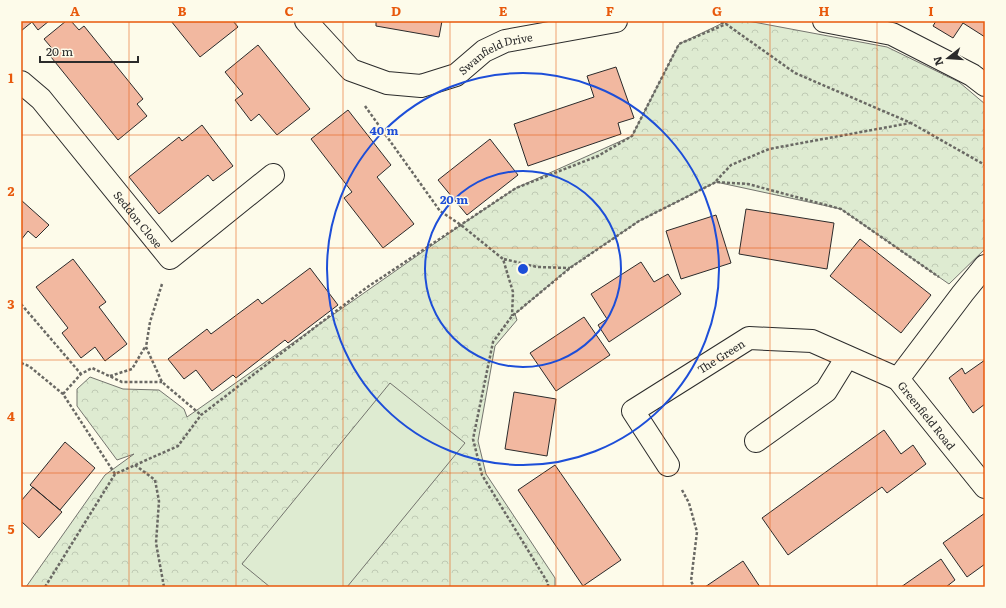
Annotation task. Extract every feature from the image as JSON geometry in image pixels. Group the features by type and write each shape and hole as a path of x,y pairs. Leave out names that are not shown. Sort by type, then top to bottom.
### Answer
{"street":[{"name":"Swanfield Drive","path":"306,21 352,70 387,83 421,86 456,75 484,51 505,41 616,21"},
{"path":"824,21 892,34 972,75 985,85"},
{"name":"Seddon Close","path":"21,82 41,99 170,258 273,175"},
{"name":"Greenfield Road","path":"985,266 898,379 985,487"},
{"name":"The Green","path":"668,465 633,411 749,338 812,341 898,379"},
{"path":"756,441 826,391 847,357"}],"path":[{"path":"716,21 726,24 795,73 911,123 985,165"},
{"path":"45,587 115,474 178,446 201,415 366,288 516,188 598,156 632,136 679,44 726,24"},
{"path":"352,70 361,100 440,211 461,225 503,259 537,267 570,268"},
{"path":"548,587 548,584 482,475 473,439 493,342 512,316 570,268 638,221 716,182 731,165 769,149 911,123"},
{"path":"716,182 748,184 841,209 963,293"},
{"path":"110,376 132,369 146,347 150,322 170,258"},
{"path":"503,259 513,292 512,316"},
{"path":"21,304 81,374"},
{"path":"146,347 162,382 201,415"},
{"path":"21,363 29,366 63,394 115,474"},
{"path":"63,394 81,374 92,368 122,382 162,382"},
{"path":"134,465 155,480 159,501 156,543 164,587"},
{"path":"668,465 690,503 697,532 691,581 694,587"}],"green space":[{"path":"727,21 748,21 887,47 959,82 985,104 985,249 949,284 841,209 716,182 639,221 568,269 515,314 517,320 495,346 478,441 486,474 555,578 555,587 26,587 105,475 134,454 117,460 77,406 77,389 90,377 123,389 159,390 184,409 187,417 516,188 632,136 679,44"},
{"path":"390,383 465,443 347,587 270,587 242,564"}],"building":[{"path":"21,21 49,21 38,30 32,22 21,31"},
{"path":"66,21 71,21 79,30 84,26 143,99 137,104 147,116 118,140 51,57 56,53 44,39"},
{"path":"171,21 233,21 238,27 200,57"},
{"path":"376,21 442,21 439,37 376,26"},
{"path":"936,21 985,21 985,37 963,23 953,38 933,26"},
{"path":"258,45 310,109 277,135 259,114 251,121 235,100 243,94 225,72"},
{"path":"616,67 634,118 618,123 621,134 528,166 514,124 594,97 587,76"},
{"path":"348,110 391,165 377,177 414,224 383,248 344,198 352,192 311,139"},
{"path":"202,125 233,166 213,181 208,175 159,214 129,177 179,137 182,141"},
{"path":"490,139 518,175 467,215 438,180"},
{"path":"21,200 49,225 36,238 28,231 21,240"},
{"path":"746,209 834,223 827,269 739,254"},
{"path":"716,215 731,263 681,279 666,231"},
{"path":"860,239 931,295 901,333 830,276"},
{"path":"73,259 106,302 99,307 127,344 105,361 95,347 81,358 62,333 68,328 36,287"},
{"path":"641,262 654,282 668,274 681,294 609,342 598,325 607,319 591,294"},
{"path":"310,268 338,305 288,343 285,340 236,378 233,375 212,391 196,370 184,379 168,359 207,329 211,334 258,299 262,304"},
{"path":"584,317 610,355 556,391 530,353"},
{"path":"985,360 985,404 973,413 949,378 962,368 965,374"},
{"path":"514,392 556,399 547,456 505,449"},
{"path":"884,430 901,454 913,445 926,464 887,493 882,487 788,555 762,518"},
{"path":"65,442 95,468 60,510 30,485"},
{"path":"555,465 621,560 583,586 518,490"},
{"path":"33,487 62,512 39,538 21,521 21,501"},
{"path":"985,513 985,564 967,577 943,543"},
{"path":"941,559 955,580 946,587 901,587"},
{"path":"743,561 760,587 705,587"}]}
